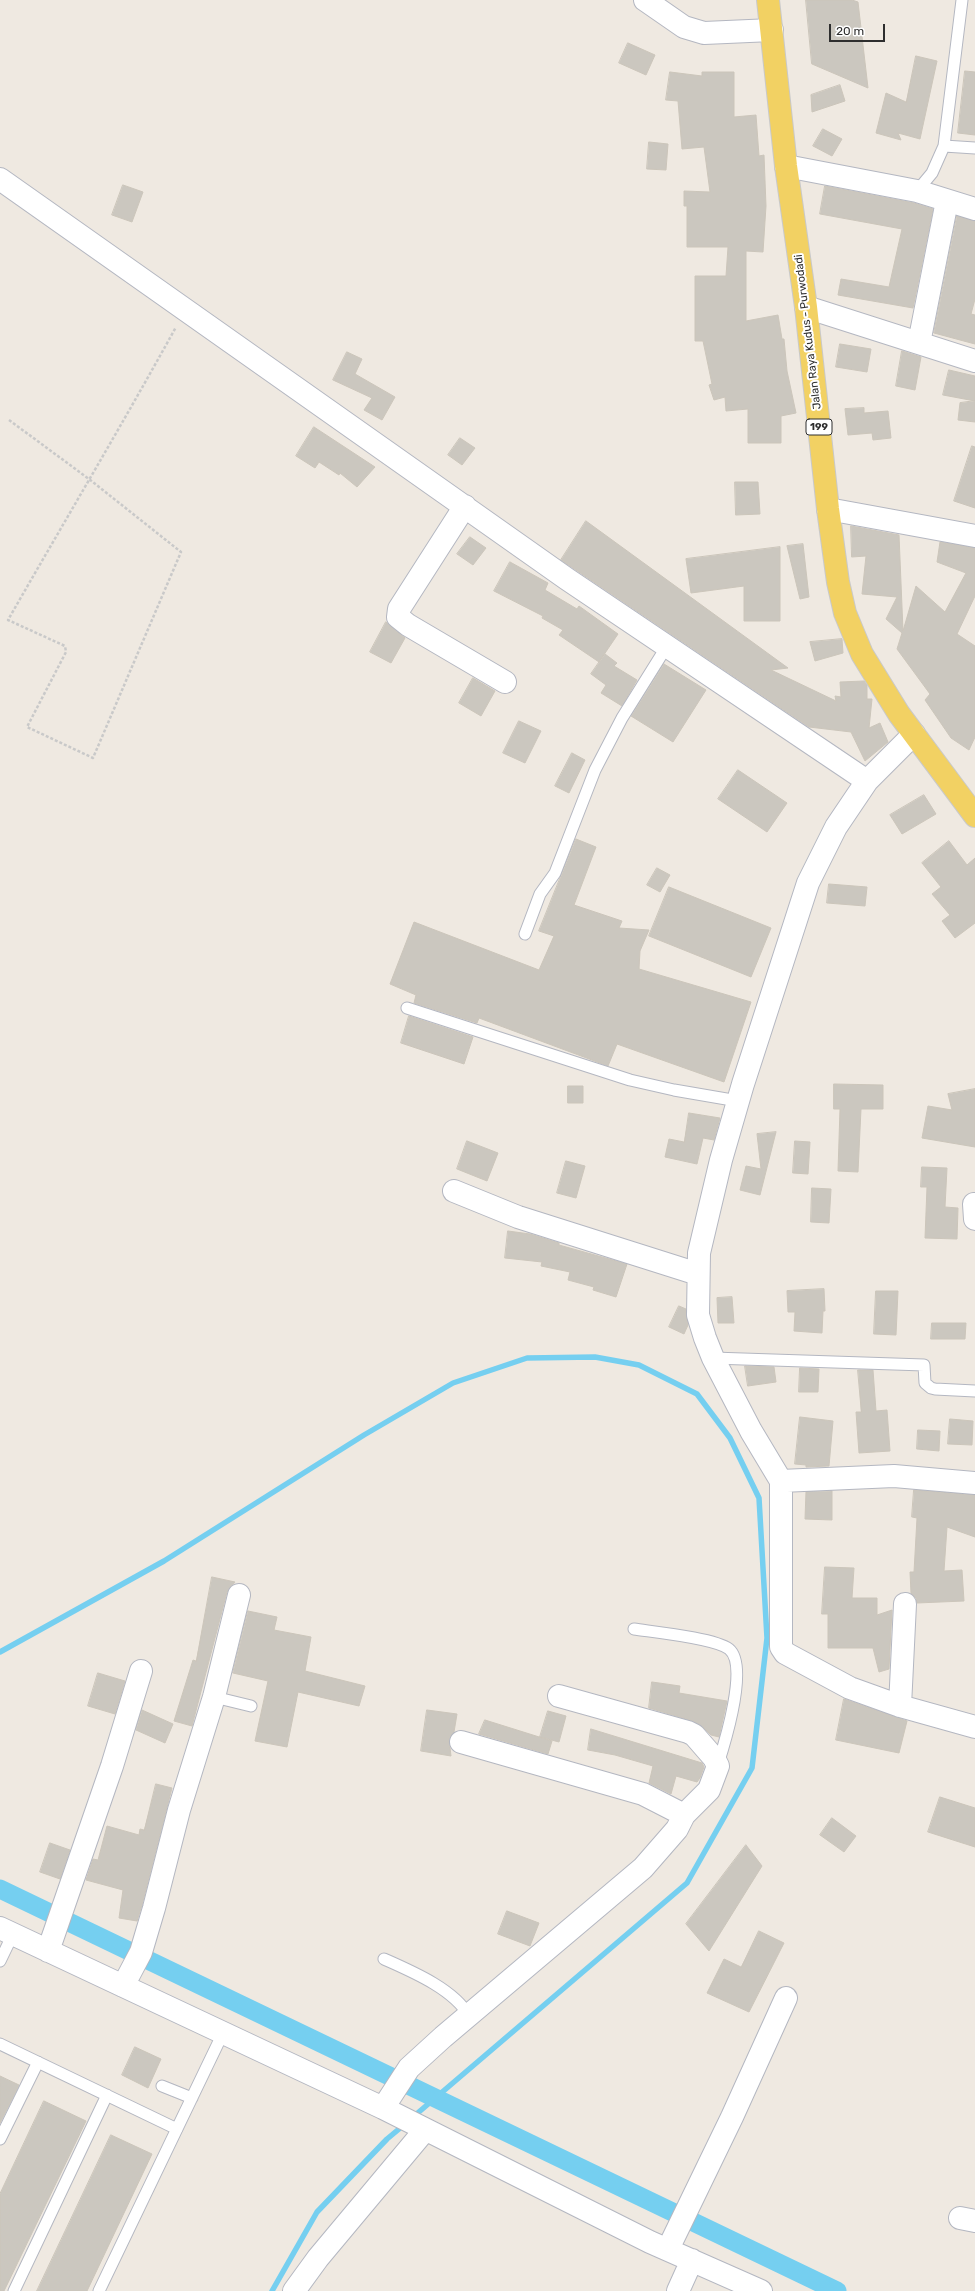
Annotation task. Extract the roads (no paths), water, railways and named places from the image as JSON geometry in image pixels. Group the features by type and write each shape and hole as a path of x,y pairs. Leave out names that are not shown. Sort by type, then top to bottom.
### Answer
{"main road":[{"name":"Jalan Raya Kudus - Purwodadi","path":"768,0 786,166 806,308 828,509 838,582 845,613 862,654 914,734 975,816"}],"street":[{"path":"645,0 684,27 704,33 772,30"},
{"path":"786,166 917,191 975,209"},
{"path":"0,179 465,506 667,646 867,781"},
{"path":"919,343 947,201"},
{"path":"806,308 975,361"},
{"path":"465,506 400,609 398,617 408,625 505,682"},
{"path":"828,509 975,536"},
{"path":"914,734 867,781 836,826 808,883 738,1101 702,1233 698,1274 698,1315 713,1358 751,1431 781,1481 782,1650 850,1688 900,1706 975,1727"},
{"path":"454,1191 518,1217 698,1274"},
{"path":"781,1481 894,1476 975,1483"},
{"path":"126,1983 141,1952 178,1810 214,1697 238,1595"},
{"path":"900,1706 905,1604"},
{"path":"48,1951 66,1905 112,1766 141,1671"},
{"path":"294,2291 318,2258 403,2115 409,2068 643,1868 677,1829 684,1815 709,1790 718,1766 714,1758 694,1735 688,1732 559,1696"},
{"path":"461,1742 644,1794 684,1815"},
{"path":"6,1931 48,1951 126,1983 224,2033 403,2115 672,2242 692,2260 761,2291"},
{"path":"672,2242 786,1998"},
{"path":"678,2291 692,2260"}],"lane":[{"path":"917,191 932,173 944,146 962,0"},
{"path":"944,146 975,148"},
{"path":"525,934 540,894 555,873 595,770 622,718 667,646"},
{"path":"408,1008 630,1080 674,1090 738,1101"},
{"path":"713,1358 924,1365 925,1383 931,1388 975,1391"},
{"path":"634,1629 709,1642 730,1650 734,1657 736,1666 735,1685 730,1722 718,1766"},
{"path":"214,1697 250,1706"},
{"path":"0,1961 6,1931"},
{"path":"384,1959 438,1987 459,2001 469,2016"},
{"path":"100,2291 224,2033"},
{"path":"0,2044 177,2130"},
{"path":"0,2139 38,2062"},
{"path":"162,2086 192,2098"},
{"path":"14,2291 107,2095"}],"waterway":[{"path":"0,1652 164,1561 364,1435 453,1383 527,1358 595,1357 639,1365 697,1394 730,1438 759,1498 767,1638 752,1768 687,1883 413,2117"},
{"path":"0,1889 837,2291"},
{"path":"272,2291 317,2212 387,2139 405,2124"}]}
